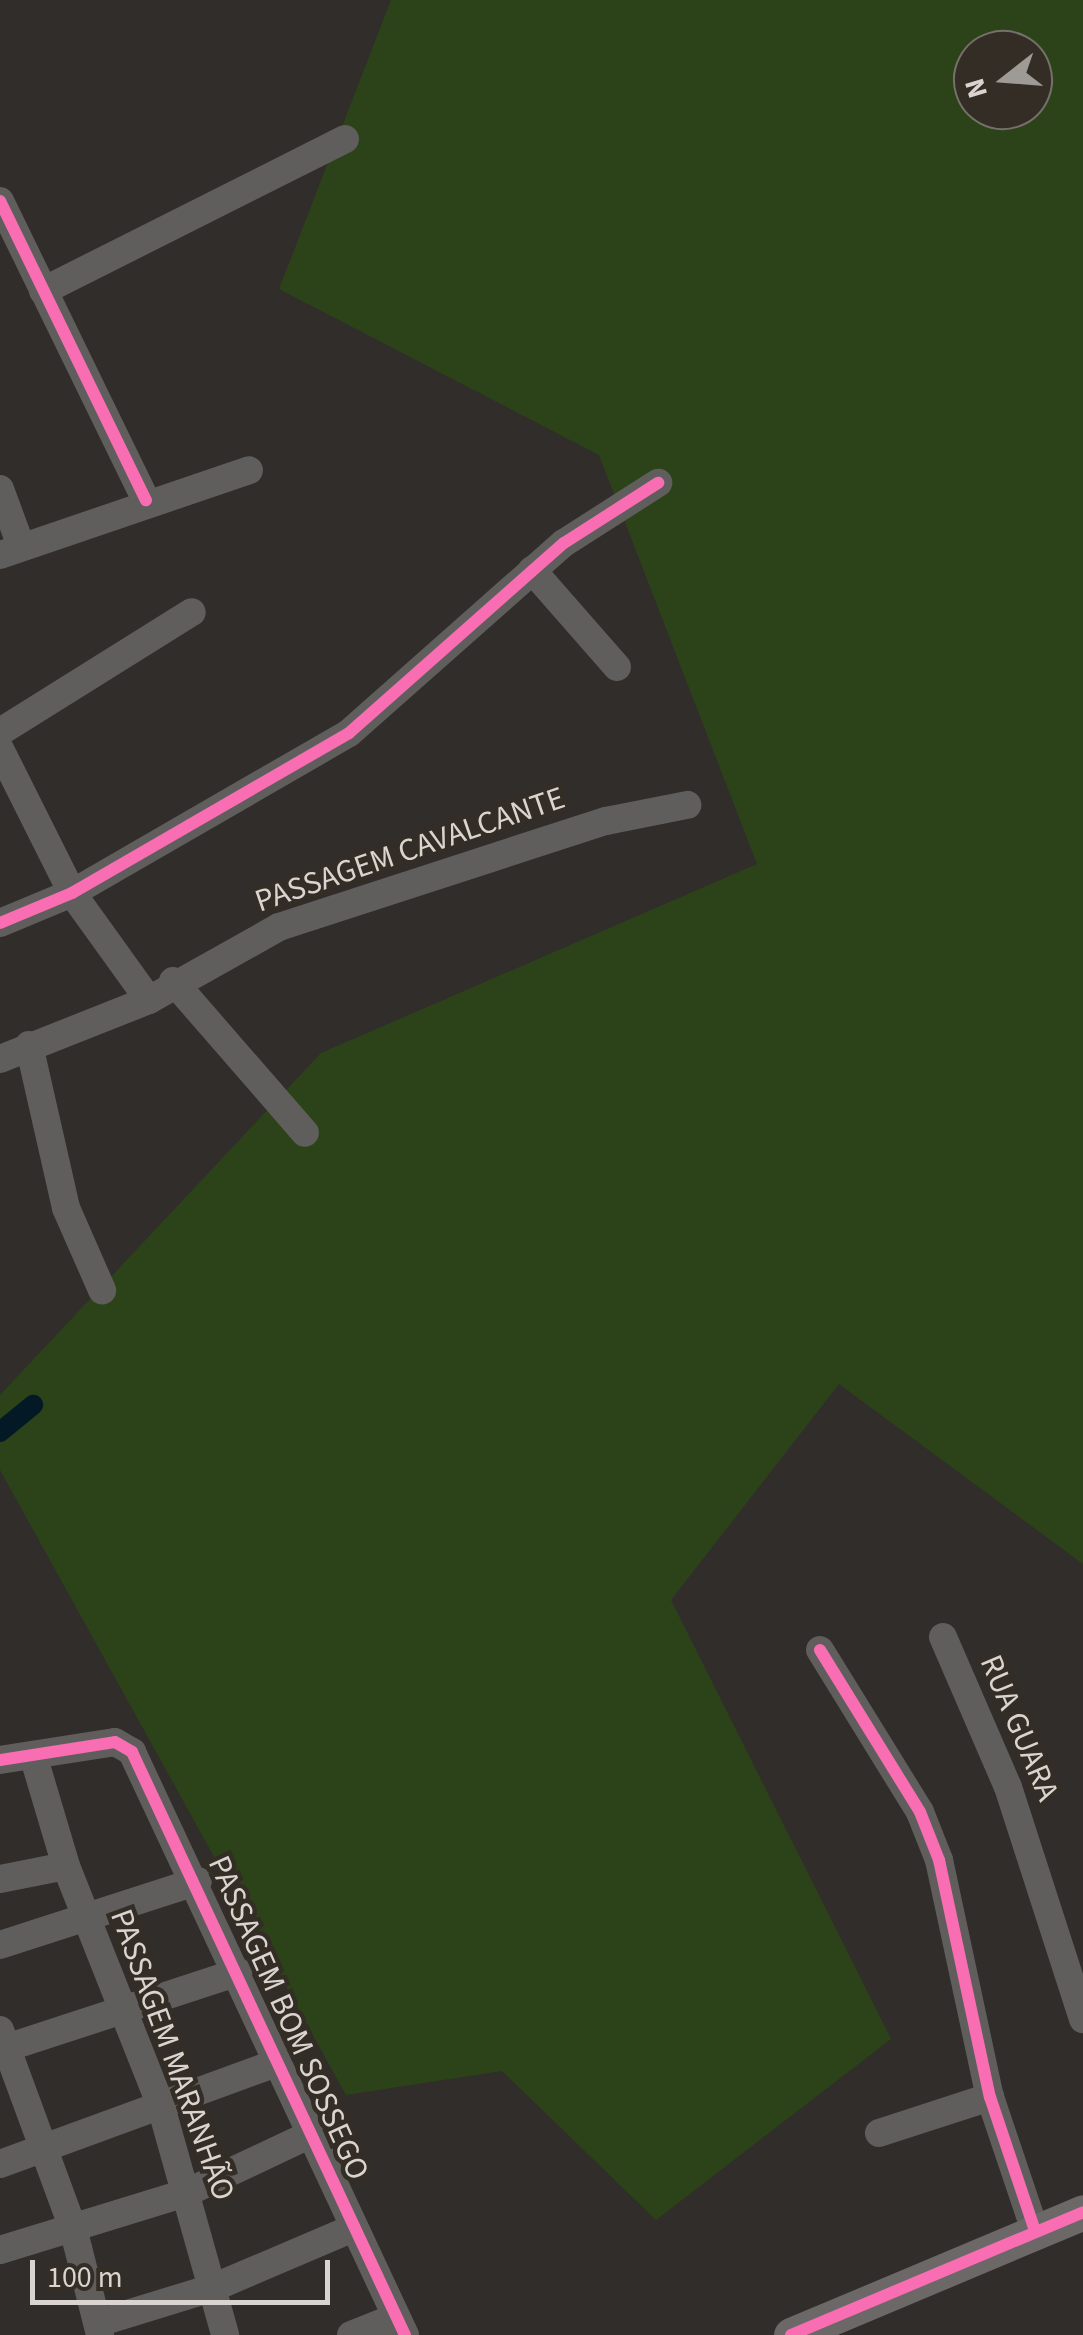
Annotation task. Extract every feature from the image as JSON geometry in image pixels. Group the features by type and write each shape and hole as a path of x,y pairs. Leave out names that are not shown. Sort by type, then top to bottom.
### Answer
{"main road":[{"path":"791,2335 1034,2228 1083,2212"}],"street":[{"path":"43,290 345,139"},
{"path":"0,201 146,500"},
{"path":"0,489 11,550 146,500 248,470"},
{"path":"0,923 72,892 364,723 532,570 658,483"},
{"path":"532,570 617,666"},
{"path":"0,732 192,612"},
{"path":"0,750 72,892 149,1000"},
{"name":"PASSAGEM CAVALCANTE","path":"0,1059 149,1000 174,981 279,926 606,821 687,805"},
{"path":"174,981 305,1133"},
{"path":"29,1046 66,1208 102,1290"},
{"name":"RUA GUARA","path":"942,1637 1008,1787 1083,2019"},
{"path":"820,1650 920,1812 939,1860 990,2097 1034,2228"},
{"name":"PASSAGEM BOM SOSSEGO","path":"33,1755 106,1743 132,1752 198,1881 309,2136 400,2326"},
{"path":"0,1760 33,1755"},
{"name":"PASSAGEM MARANHÃO","path":"33,1755 86,1924 160,2104 215,2287 225,2335"},
{"path":"0,1878 66,1866"},
{"path":"0,1945 86,1924 198,1881"},
{"path":"239,1972 124,2014 2,2043 74,2228 99,2329 215,2287 353,2228"},
{"path":"0,2164 45,2151 278,2062"},
{"path":"879,2132 990,2097"},
{"path":"0,2250 188,2192 309,2136"},
{"path":"350,2335 400,2326"}],"green space":[{"path":"391,0 1083,0 1083,1564 839,1384 671,1600 891,2039 656,2220 502,2071 346,2095 0,1470 0,1395 321,1053 757,864 599,455 279,289"}],"waterway":[{"path":"0,1432 33,1405"}],"cycle path":[{"path":"0,201 146,500"},
{"path":"0,923 72,893 349,733 564,543 658,483"},
{"path":"820,1650 920,1812 939,1860 990,2097 1034,2228"},
{"path":"0,1760 115,1742 132,1752 405,2335"},
{"path":"791,2335 1083,2212"}]}
